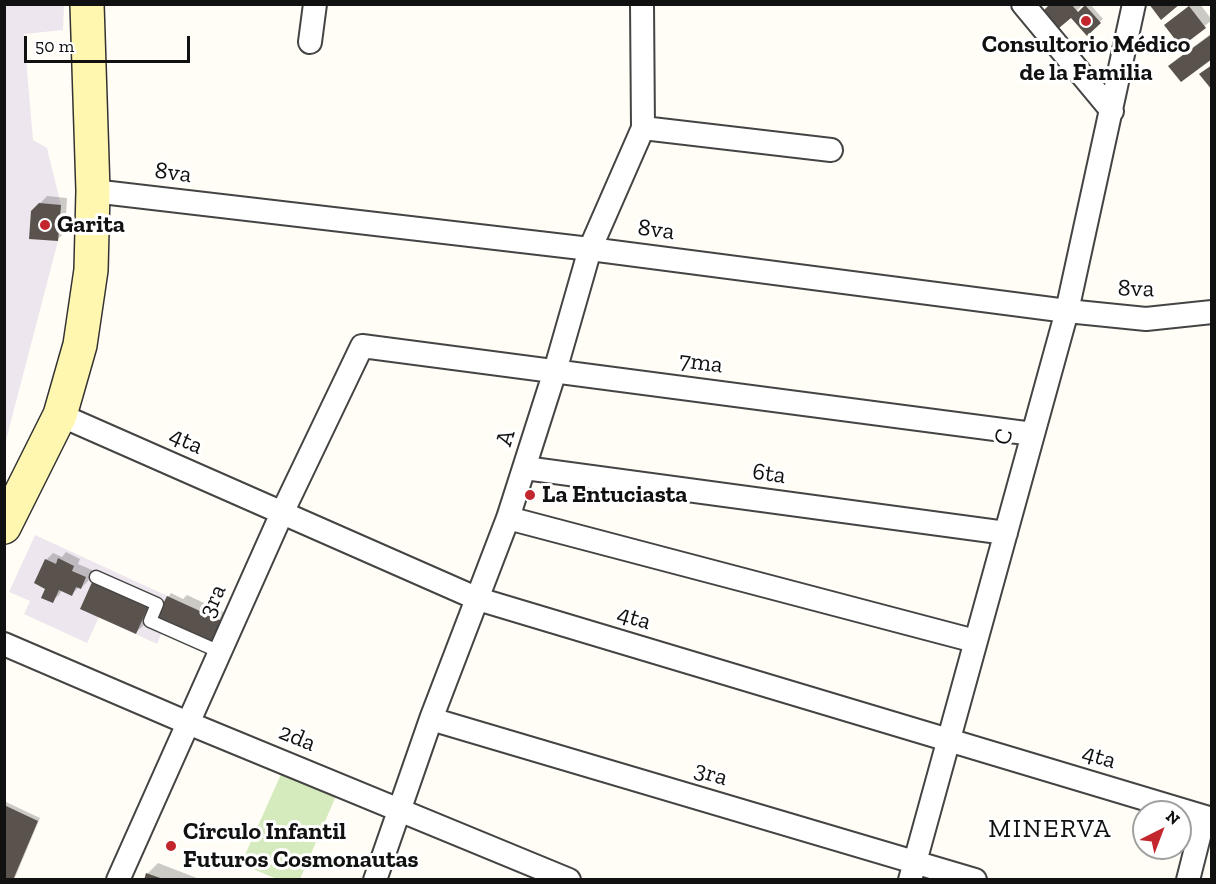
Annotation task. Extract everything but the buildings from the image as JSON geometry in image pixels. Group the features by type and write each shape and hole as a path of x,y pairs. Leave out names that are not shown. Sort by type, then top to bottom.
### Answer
{"main road":[{"path":"4,527 60,415 80,345 91,270 93,191 87,4"}],"street":[{"path":"310,42 315,4"},
{"name":"A","path":"375,879 431,719 508,518 555,371 590,249 643,129 642,4"},
{"path":"1023,4 1112,111"},
{"name":"C","path":"912,871 1067,310 1134,4"},
{"path":"643,129 831,150"},
{"name":"8va","path":"93,191 590,249 1146,319 1212,312"},
{"name":"7ma","path":"362,346 1033,434"},
{"name":"3ra","path":"118,879 282,513 362,346"},
{"name":"4ta","path":"60,415 478,599 1208,818"},
{"name":"6ta","path":"525,468 1005,533"},
{"path":"508,518 975,641"},
{"name":"2da","path":"4,644 188,723 569,879"},
{"name":"3ra","path":"431,719 912,871 975,879"},
{"path":"1188,879 1208,818"}],"lane":[{"path":"96,577 157,604 150,621 220,652"}],"shaded area":[{"path":"5,5 64,5 63,30 24,34 33,140 47,148 61,205 58,241 5,444"},
{"path":"35,535 224,622 162,632 157,644 99,617 87,643 24,614 30,601 9,592"}],"green space":[{"path":"282,772 336,796 300,879 277,879 241,864"}],"place":[{"name":"Consultorio Médico de la Familia","path":"1086,21"},
{"name":"Garita","path":"45,225"},
{"name":"La Entuciasta","path":"530,495"},
{"name":"Círculo Infantil Futuros Cosmonautas","path":"171,846"}],"district":[{"name":"MINERVA","path":"1050,830"}]}
